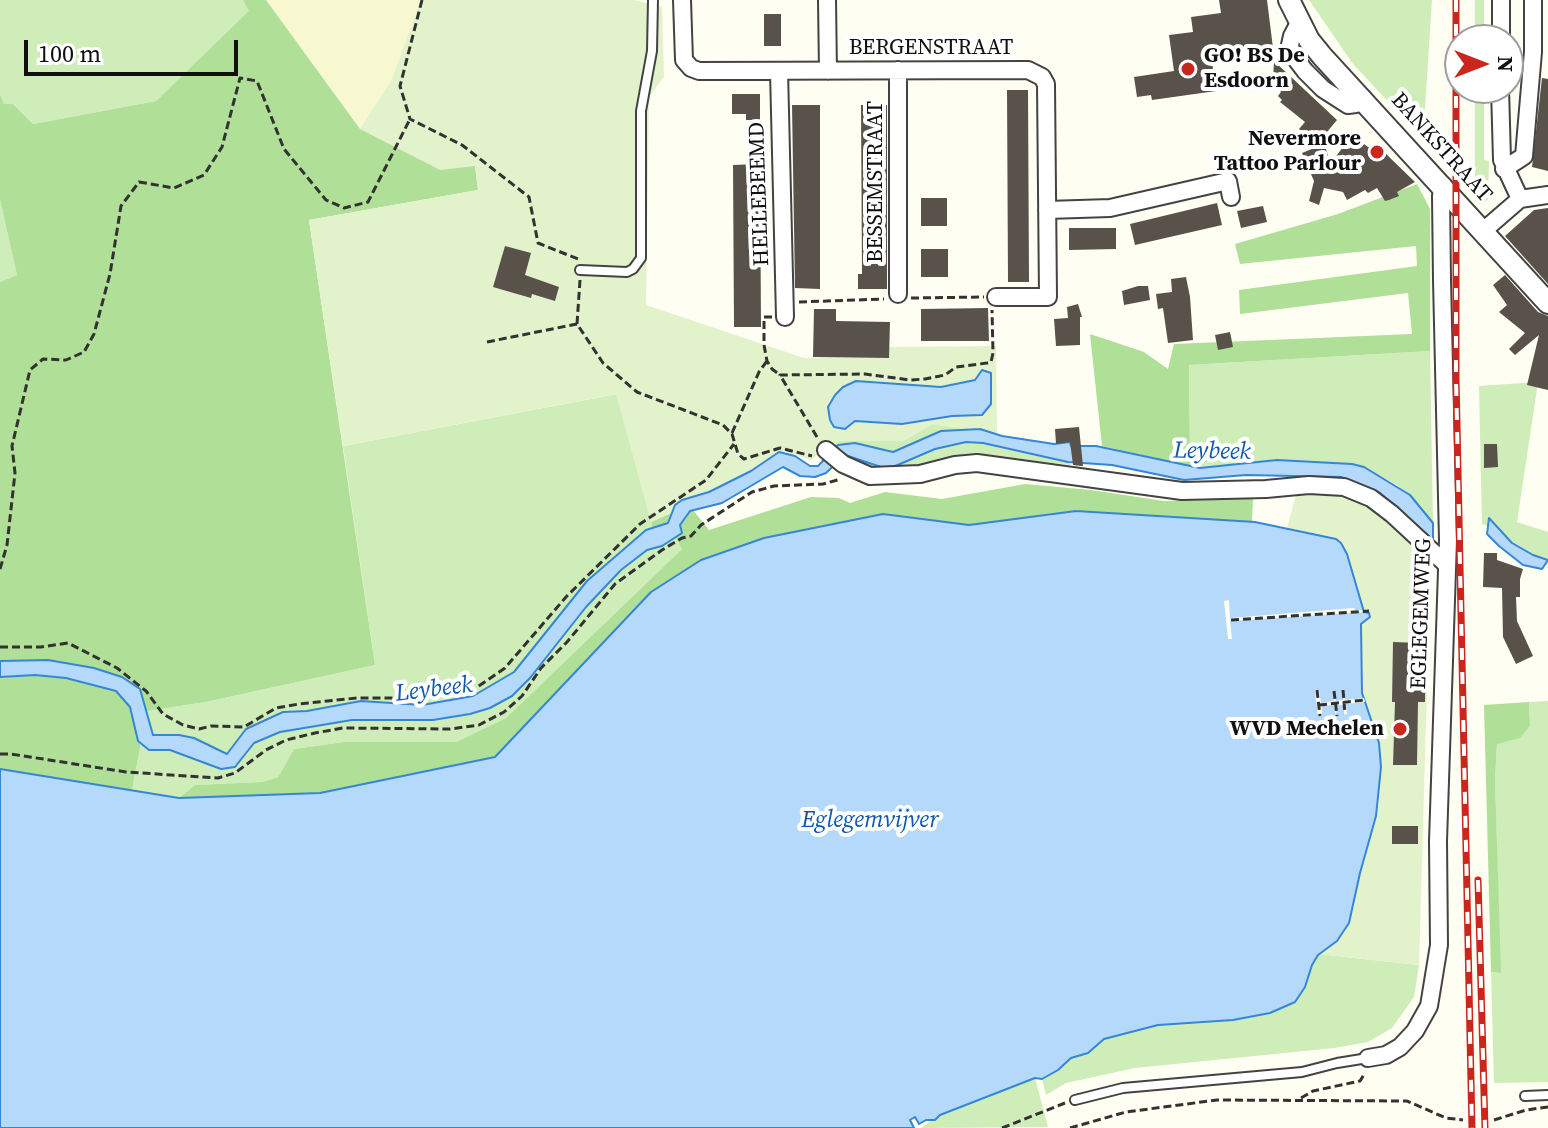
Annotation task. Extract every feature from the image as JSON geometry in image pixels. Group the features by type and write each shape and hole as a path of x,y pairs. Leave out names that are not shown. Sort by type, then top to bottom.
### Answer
{"street":[{"name":"BERGENSTRAAT","path":"682,0 684,60 699,71 1028,70 1042,77 1046,84 1048,297 996,297"},
{"name":"BERGENSTRAAT","path":"827,0 828,71"},
{"name":"BANKSTRAAT","path":"1289,0 1299,23 1322,56 1548,303"},
{"path":"1501,0 1501,24"},
{"path":"1504,169 1524,156 1533,52 1533,0"},
{"name":"BESSEMSTRAAT","path":"898,70 898,294"},
{"name":"HELLEBEEMD","path":"779,71 785,317"},
{"path":"1500,104 1504,169 1520,199"},
{"path":"1047,210 1110,208 1228,181 1231,197"},
{"name":"EGLEGEMWEG","path":"1368,1058 1386,1055 1400,1047 1415,1031 1433,993 1439,945 1438,809 1448,531 1443,185"},
{"path":"1483,231 1520,199 1548,195"},
{"path":"826,450 858,472 891,477 977,463 1182,491 1309,485 1344,487 1371,498 1447,565"}],"lane":[{"path":"580,270 627,272 641,258 641,111 652,51 653,0"},
{"path":"1075,1100 1123,1088 1302,1072 1368,1058"},
{"path":"1525,1096 1548,1095"}],"path":[{"path":"0,569 7,545 15,473 12,446 30,370 43,359 66,360 84,352 94,334 110,274 121,206 139,182 174,188 204,175 222,147 240,78 257,81 284,149 326,200 344,208 368,202 410,119 400,86 422,0"},
{"path":"410,119 462,145 529,197 538,243 581,260 577,324 603,363 637,392 723,425 732,434 738,454 744,459 780,448 808,457 826,450 806,422 780,375 767,361 764,317 785,317"},
{"path":"780,375 865,374 925,379 945,375 956,367 991,362 991,297 996,297"},
{"path":"487,342 577,324"},
{"path":"732,434 759,372 767,361"},
{"path":"0,647 41,647 68,643 117,668 146,691 163,714 183,725 199,729 244,727 276,708 299,704 357,698 407,698 473,690 505,668 566,597 640,524 706,480 734,444"},
{"path":"0,754 138,773 218,778 235,773 266,750 300,736 343,728 450,729 479,725 504,712 522,696 541,668 615,584 662,550 691,536 701,525 752,492 774,486 823,484 858,472"},
{"path":"1231,620 1369,611"},
{"path":"1317,690 1320,716"},
{"path":"1343,690 1345,714"},
{"path":"1334,691 1337,716"},
{"path":"1319,705 1365,700"},
{"path":"1301,1098 1313,1091 1360,1081 1365,1074 1368,1058"},
{"path":"1070,1128 1126,1112 1167,1105 1301,1098 1407,1101 1446,1118 1463,1120"},
{"path":"1002,1128 1075,1100"},
{"path":"1494,1120 1548,1107"}],"green space":[{"path":"0,0 243,0 250,11 156,101 33,124 13,104 4,104 0,94"},
{"path":"243,0 266,0 360,129 475,166 478,190 309,220 375,665 206,702 147,711 132,790 0,769 0,282 17,275 0,200 0,94 4,104 13,104 33,124 156,101 249,11"},
{"path":"266,0 421,0 392,79 360,129"},
{"path":"421,0 634,0 662,7 664,77 649,97 646,305 804,358 889,358 889,347 996,346 997,434 933,424 902,441 838,441 810,460 785,451 689,505 651,522 616,394 343,446 309,220 478,190 475,166 440,170 360,129 392,79"},
{"path":"1309,0 1432,0 1423,139 1353,64"},
{"path":"1475,0 1484,0 1484,24 1475,24"},
{"path":"1475,104 1484,104 1484,160 1489,161 1488,199 1483,205 1475,200"},
{"path":"1417,184 1430,209 1430,351 1189,365 1190,466 1102,446 1090,334 1144,352 1168,369 1174,344 1412,334 1408,293 1240,314 1239,290 1417,266 1416,246 1240,264 1235,244 1338,214"},
{"path":"0,200 17,275 0,282"},
{"path":"1430,351 1433,523 1410,495 1397,485 1352,464 1277,460 1200,468 1190,466 1189,365"},
{"path":"1538,382 1517,522 1548,532 1548,561 1546,565 1547,560 1512,543 1490,519 1488,526 1482,524 1479,386"},
{"path":"617,394 657,543 673,533 682,549 506,718 456,742 344,742 294,749 278,777 262,782 195,785 179,798 132,790 147,711 206,702 375,665 343,446"},
{"path":"933,424 997,434 997,447 1067,461 1071,465 971,455 945,458 907,469 873,469 852,465 830,446 838,441 902,441"},
{"path":"1025,484 1164,501 1253,498 1252,522 1076,511 969,525 883,514 651,592 495,757 320,793 179,798 195,785 262,782 278,777 294,749 344,742 456,742 506,718 682,549 673,533 657,544 651,522 689,505 709,530 811,497 839,498 850,503 885,492 942,499"},
{"name":"WVD Mechelen","path":"1297,491 1337,492 1362,500 1386,517 1424,554 1429,620 1419,965 1318,954 1343,934 1354,908 1376,816 1381,767 1379,744 1362,693 1361,623 1369,618 1363,609 1341,543 1336,539 1287,528"},
{"path":"1548,701 1548,1082 1494,1083 1491,972 1500,973 1495,780 1497,743 1519,738 1530,726 1529,702"},
{"path":"1529,702 1530,726 1520,738 1497,744 1495,780 1501,973 1491,972 1484,705"},
{"path":"1318,954 1419,965 1414,997 1392,1028 1368,1042 1135,1068 1066,1083 1046,1095 1042,1079 1071,1058 1088,1053 1104,1039 1158,1025 1233,1020 1270,1013 1295,1002 1305,988"},
{"path":"1035,1078 1048,1127 921,1128 939,1115"}],"water":[{"path":"982,370 991,373 991,404 982,415 902,424 855,421 845,429 834,427 830,420 828,407 835,395 856,381 941,387 975,380"},
{"path":"980,429 1002,436 1054,444 1070,442 1071,446 1096,446 1200,468 1277,460 1352,464 1364,467 1410,495 1433,523 1433,540 1380,493 1341,477 1246,475 1184,480 1112,465 1068,462 966,442 935,449 893,467 881,467 845,455 826,473 815,477 800,476 783,467 722,503 690,511 680,525 682,533 662,546 647,550 621,570 512,696 470,714 433,720 352,720 280,732 254,743 235,767 221,769 170,750 149,750 138,741 130,707 116,691 66,678 35,675 0,677 0,661 48,660 94,668 122,677 140,689 153,735 194,738 227,754 246,729 283,712 361,701 422,705 473,696 514,672 587,581 646,530 668,523 675,505 682,500 709,492 751,471 779,452 795,456 810,466 818,466 838,445 855,443 893,452 941,431"},
{"name":"Eglegemvijver","path":"1076,511 1255,522 1336,539 1347,554 1364,612 1369,613 1370,617 1361,624 1362,693 1379,743 1381,767 1376,816 1349,923 1337,941 1318,955 1295,1002 1270,1013 1233,1020 1158,1025 1104,1039 1088,1053 1071,1058 1042,1079 1035,1078 940,1115 935,1120 919,1124 915,1117 910,1120 914,1128 0,1128 0,769 179,798 320,793 495,757 651,592 701,560 764,538 883,514 969,525"},
{"path":"1489,518 1512,543 1548,560 1542,569 1523,565 1499,546 1487,534"}],"pier":[{"path":"1229,600 1230,618 1354,608 1367,612 1230,621 1232,639 1228,639 1224,601"},
{"path":"1315,690 1319,690 1321,703 1334,701 1333,691 1336,701 1343,700 1343,690 1345,700 1364,698 1365,702 1346,704 1347,714 1344,715 1344,705 1337,705 1336,716 1334,705 1322,706 1322,716 1318,716"}],"building":[{"path":"1219,0 1267,0 1273,48 1239,49 1211,55 1216,91 1152,100 1151,95 1137,97 1134,77 1174,71 1169,35 1193,32 1191,17 1221,13"},
{"path":"764,14 781,14 781,46 764,46"},
{"path":"1274,61 1337,120 1317,144 1299,129 1305,122 1280,102 1282,100 1278,96 1281,92 1273,82"},
{"path":"1542,78 1548,79 1548,171 1532,167"},
{"path":"1007,90 1028,90 1029,282 1008,282"},
{"path":"732,94 760,94 760,120 746,120 746,114 732,114"},
{"path":"792,105 820,105 820,289 795,288"},
{"path":"861,105 887,105 887,289 858,289 858,274 862,274"},
{"path":"1352,135 1368,147 1384,152 1415,182 1397,192 1399,196 1385,201 1377,188 1368,193 1365,190 1347,200 1343,192 1324,188 1319,205 1309,201 1314,181 1302,153 1324,144 1331,163"},
{"path":"760,164 761,327 734,327 733,165"},
{"path":"921,198 947,198 947,226 921,226"},
{"path":"1217,203 1222,225 1135,245 1130,224"},
{"path":"1263,206 1267,222 1241,228 1237,211"},
{"path":"1548,208 1548,284 1505,236 1534,210"},
{"path":"1069,228 1116,228 1116,249 1069,250"},
{"path":"505,246 531,253 525,275 559,287 555,301 493,287"},
{"path":"921,249 948,249 948,277 921,277"},
{"path":"1505,275 1538,312 1548,316 1548,390 1527,385 1539,335 1515,355 1509,349 1525,333 1499,312 1507,305 1493,285"},
{"path":"1186,277 1193,340 1168,343 1163,308 1158,309 1156,294 1172,292 1171,279"},
{"path":"1148,286 1150,300 1124,305 1122,291"},
{"path":"1078,304 1082,317 1080,345 1056,346 1054,319 1068,318 1067,307"},
{"path":"988,308 989,341 921,341 921,309"},
{"path":"814,309 836,309 836,321 890,322 889,358 813,357"},
{"path":"1230,332 1233,347 1218,350 1215,335"},
{"path":"1079,427 1083,466 1073,465 1070,442 1056,444 1055,429"},
{"path":"1484,444 1497,444 1498,467 1484,468"},
{"path":"1484,553 1497,553 1497,560 1523,569 1520,597 1516,597 1517,621 1533,656 1516,664 1503,637 1502,588 1483,587"},
{"path":"1393,642 1420,643 1419,649 1426,650 1425,702 1418,702 1417,765 1393,765"},
{"path":"1392,826 1418,826 1418,844 1392,844"}],"railway":[{"path":"1456,0 1456,378 1472,1128"},
{"path":"1478,880 1485,1128"}],"place":[{"name":"GO! BS De Esdoorn","path":"1188,69"},
{"name":"Nevermore Tattoo Parlour","path":"1377,152"},
{"name":"WVD Mechelen","path":"1400,729"}],"water label":[{"name":"Leybeek","path":"1212,452"},
{"name":"Leybeek","path":"434,690"}]}
